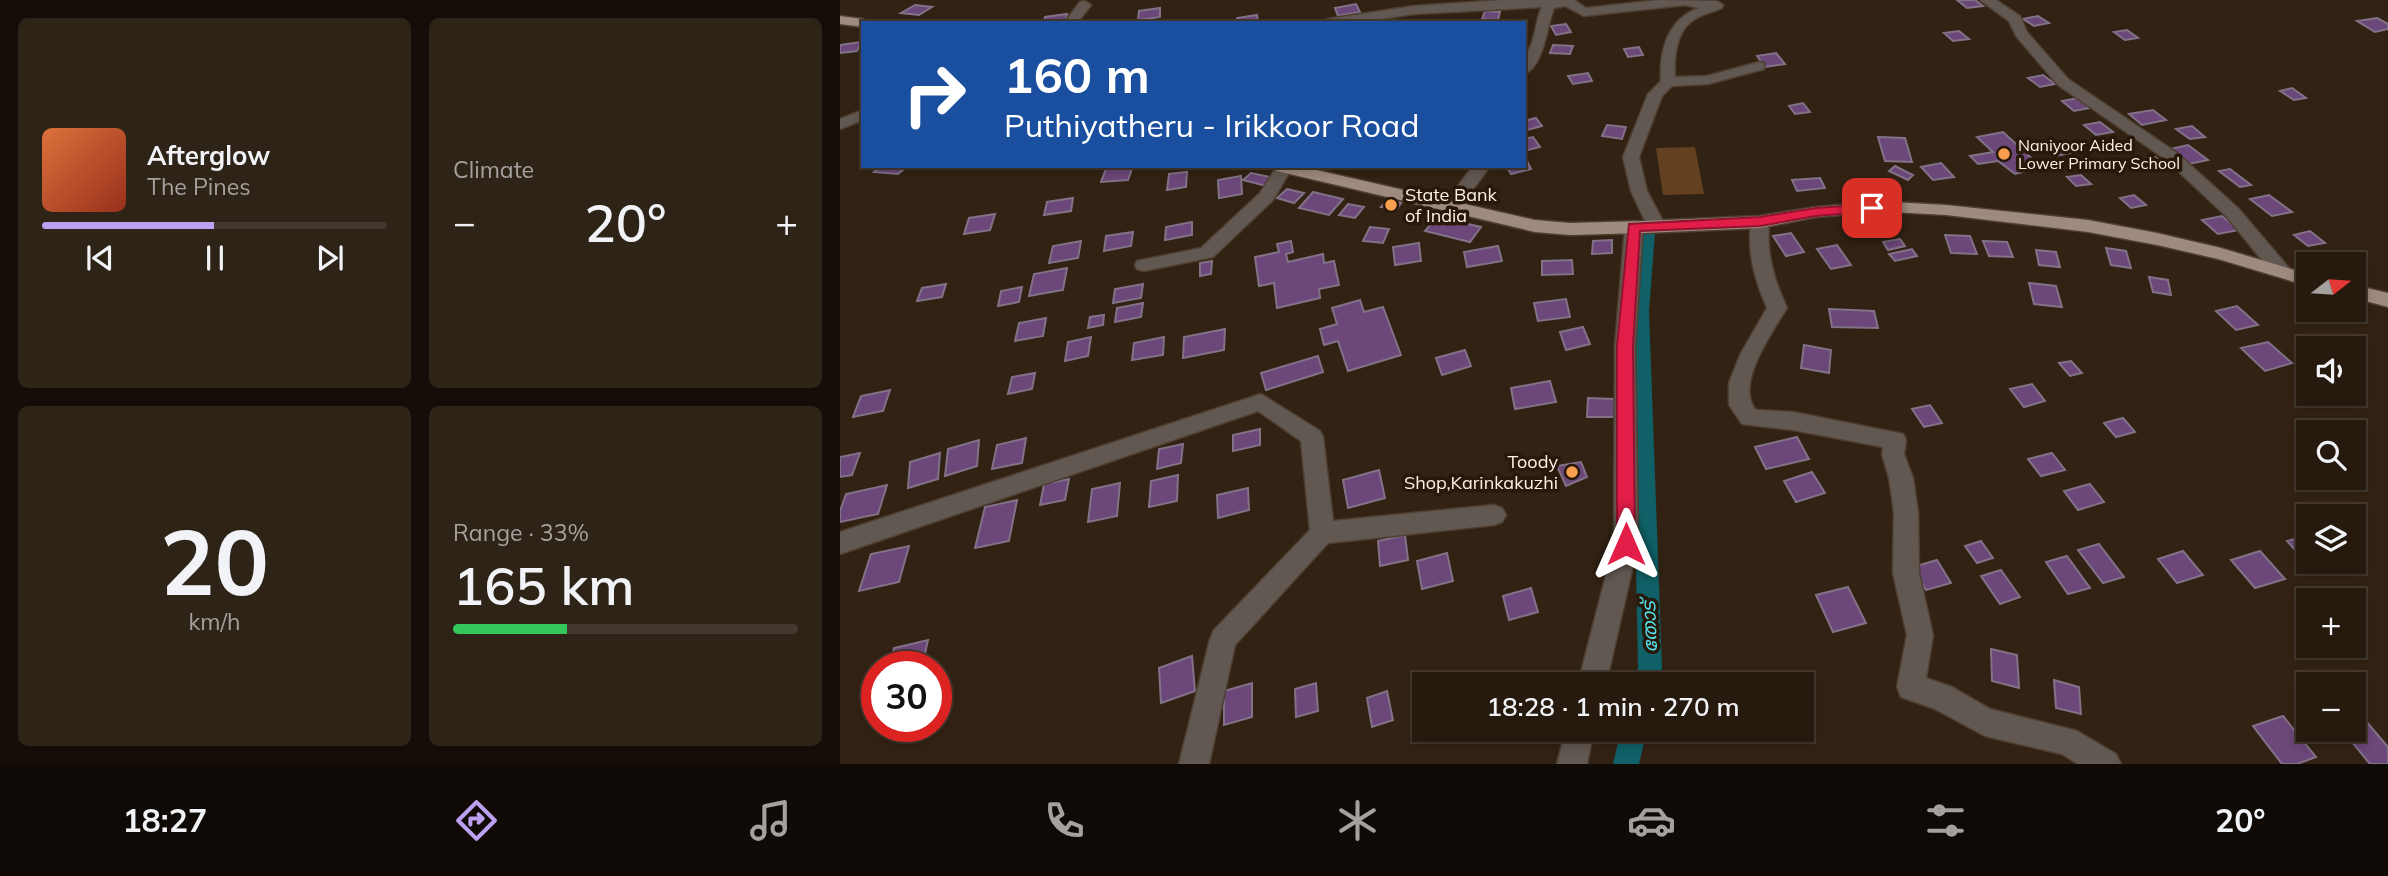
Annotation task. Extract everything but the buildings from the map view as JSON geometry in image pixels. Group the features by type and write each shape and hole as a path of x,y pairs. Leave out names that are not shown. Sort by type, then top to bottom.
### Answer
{"main road":[{"path":"840,20 861,23"},
{"path":"1284,168 1535,226 1570,229 1760,222 1840,210 1892,207 1946,210 2088,226 2143,236 2221,254 2296,276"},
{"path":"2366,295 2388,300"}],"street":[{"path":"1986,0 2015,19 2021,33 2063,82 2171,156 2232,212 2282,272"},
{"path":"1343,21 1452,6 1569,1 1584,12 1685,1 1719,3"},
{"path":"1526,66 1541,37 1543,18 1549,5 1569,1"},
{"path":"1668,82 1671,45 1686,19 1719,3"},
{"path":"1072,21 1085,5"},
{"path":"1595,672 1626,544 1625,346 1645,226 1631,156 1655,94 1668,82 1708,80 1759,66"},
{"path":"840,124 861,117"},
{"path":"1144,265 1206,253 1267,196 1280,168"},
{"path":"1452,206 1480,168"},
{"path":"1760,222 1759,254 1768,288 1777,308 1748,359 1738,389 1739,403 1750,418 1793,421 1824,429 1895,440 1893,454 1901,478 1906,512 1906,572 1920,635 1911,687 1942,697 1985,722 2067,741 2106,764"},
{"path":"840,543 1261,401 1312,437 1322,533"},
{"path":"1194,764 1223,639 1322,533 1494,515"},
{"path":"1572,764 1577,742"}],"shaded area":[{"path":"1695,147 1704,194 1663,195 1656,148"}],"waterway":[{"name":"തോട്","path":"1647,233 1640,311 1649,672"},
{"name":"തോട്","path":"1626,764 1631,742"}],"place":[{"name":"Naniyoor Aided Lower Primary School","path":"2004,154"},
{"name":"State Bank of India","path":"1391,205"},
{"name":"Toody Shop,Karinkakuzhi","path":"1572,472"}],"route":[{"path":"1626,544 1625,346 1634,227 1760,222 1816,212 1872,208"}]}
